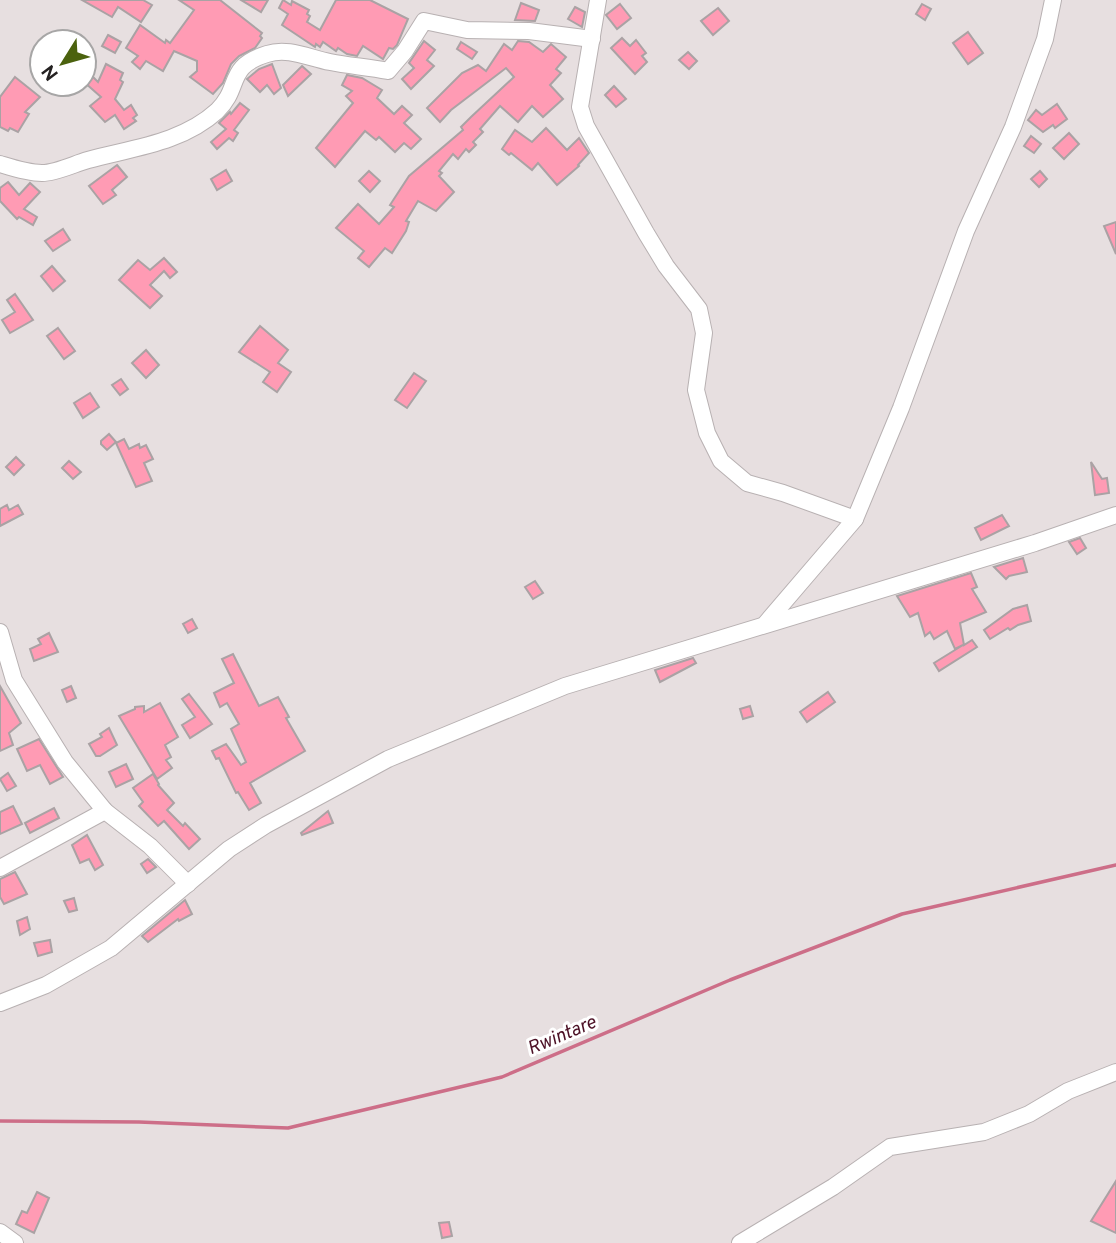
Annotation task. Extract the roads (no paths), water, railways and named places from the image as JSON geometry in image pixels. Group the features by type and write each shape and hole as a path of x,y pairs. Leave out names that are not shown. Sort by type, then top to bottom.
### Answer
{"street":[{"path":"598,0 580,107 586,126 646,233 666,266 699,309 704,333 696,390 707,433 721,461 747,483 855,519"},
{"path":"766,623 855,519 901,408 966,231 1013,127 1045,39 1055,1"},
{"path":"0,164 16,170 43,173 170,139 201,124 229,98 236,74 248,62 270,53 296,52 331,62 388,72 424,21 467,30 529,31 592,39"},
{"path":"0,1003 46,985 111,948 229,849 266,825 388,759 565,686 1035,543 1116,515"},
{"path":"0,632 7,684 65,762 104,811 150,846 188,884"},
{"path":"0,868 104,811"},
{"path":"740,1243 833,1187 890,1147 984,1132 1029,1114 1068,1091 1116,1072"},
{"path":"0,1232 15,1243"}],"waterway":[{"name":"Rwintare","path":"0,1121 139,1122 288,1128 502,1077 730,980 902,914 1116,865"}]}
